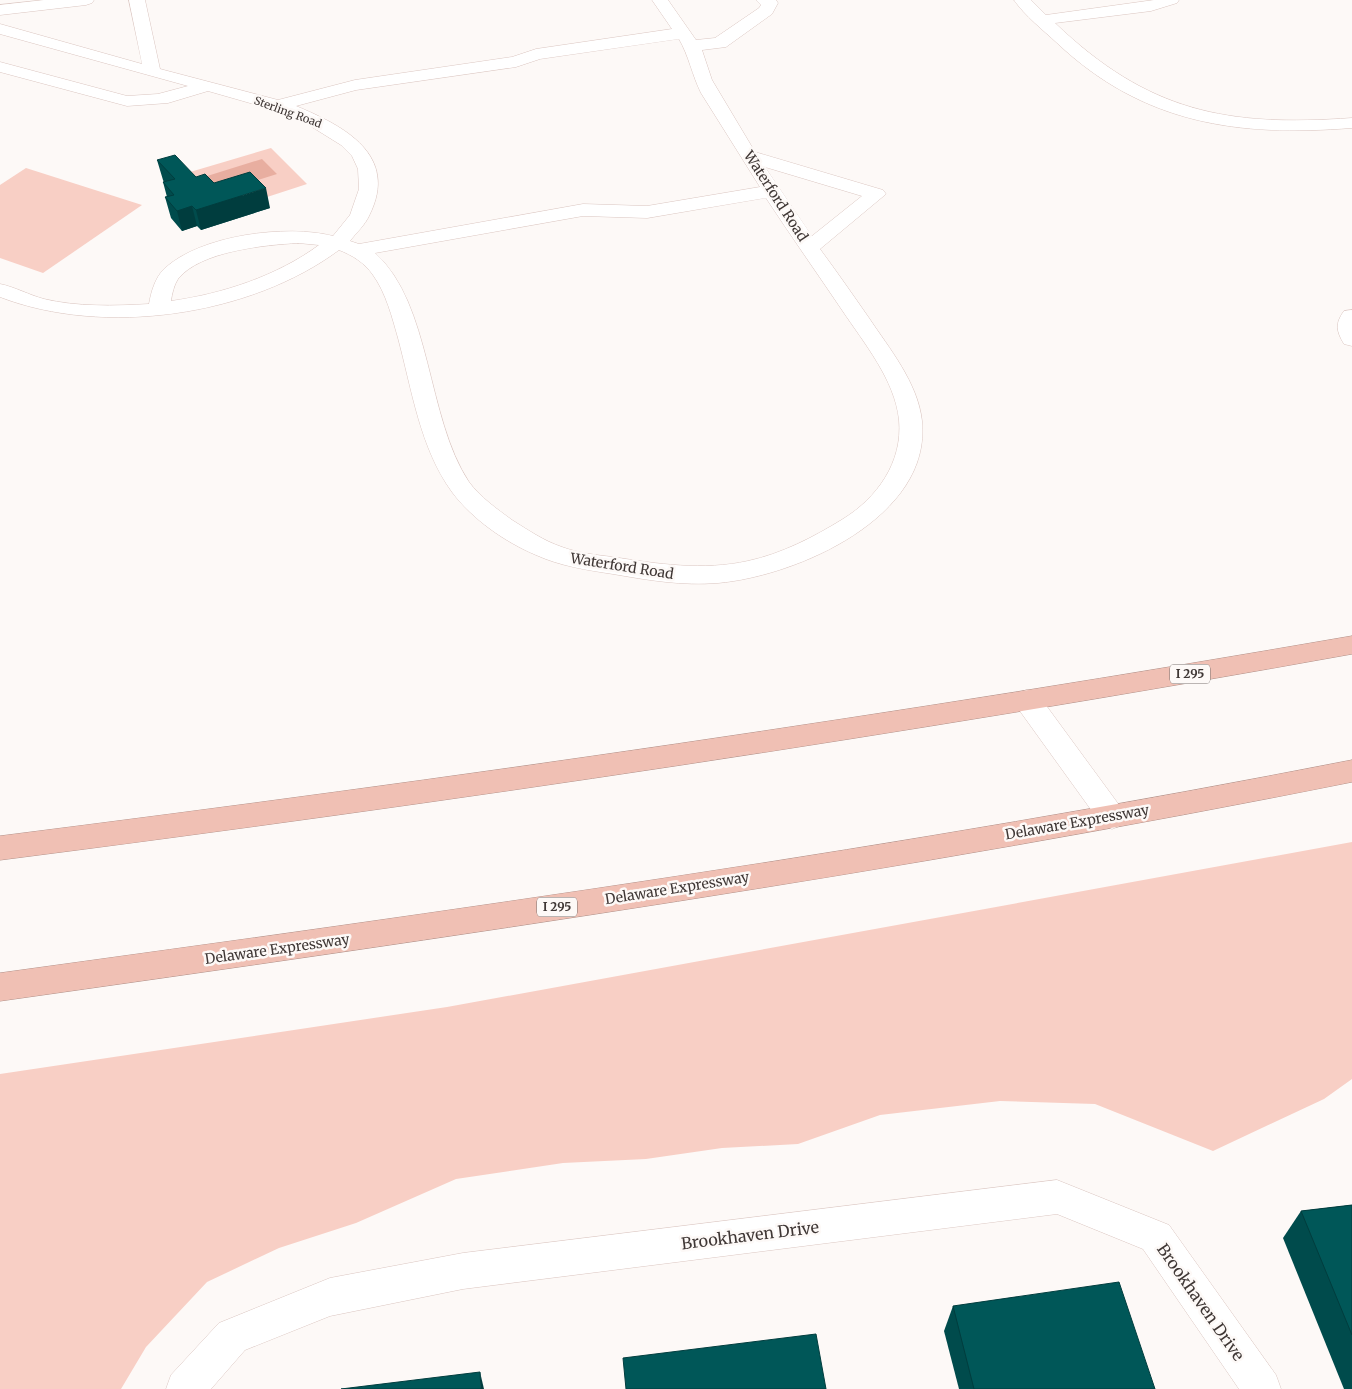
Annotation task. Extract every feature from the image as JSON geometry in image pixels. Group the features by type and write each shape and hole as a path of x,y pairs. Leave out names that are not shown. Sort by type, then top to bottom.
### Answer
{"highway":[{"name":"I 295","path":"0,848 342,805 737,748 1352,645"},
{"name":"Delaware Expressway","path":"0,987 382,934 658,892 1112,817 1352,771"}],"street":[{"path":"0,10 86,0"},
{"path":"137,0 152,72"},
{"name":"Waterford Road","path":"347,246 369,258 386,277 397,304 441,450 461,489 484,510 525,539 550,552 569,558 647,572 689,576 735,573 767,565 816,546 842,532 865,516 889,492 901,470 909,448 911,421 907,403 883,355 749,156 703,79 699,63 688,40 660,0"},
{"path":"276,106 354,85 516,62 536,54 688,40 720,42 766,11 770,3 764,0"},
{"path":"1022,0 1095,67 1119,84 1146,98 1170,107 1206,117 1263,125 1299,126 1352,123"},
{"path":"1043,20 1142,7 1171,0"},
{"name":"Sterling Road","path":"0,29 276,106 329,128 349,141 362,156 368,168 370,182 363,210 353,225 347,246 324,253 259,285 225,296 159,309 94,310 42,304 0,290"},
{"path":"0,67 127,101 147,102 164,99 206,86"},
{"path":"749,156 876,194 810,247"},
{"path":"159,309 160,300 169,275 193,258 258,239 284,236 347,246 583,210 647,212 772,191"},
{"path":"1352,316 1348,319 1347,328 1352,339"},
{"path":"1027,700 1112,817"},
{"name":"Brookhaven Drive","path":"185,1389 232,1336 330,1297 463,1271 1057,1197 1156,1237 1262,1389"}],"shaded area":[{"path":"271,148 307,184 261,199 180,175"},
{"path":"262,159 277,174 227,190 221,194 204,177"},
{"path":"26,168 142,205 43,273 0,258 0,185"},
{"path":"1352,842 1352,1079 1324,1099 1213,1151 1095,1104 1000,1101 880,1115 798,1144 722,1148 646,1159 563,1163 456,1179 356,1223 279,1248 207,1282 146,1347 121,1389 0,1389 0,1074 447,1007"}],"building":[{"path":"175,155 196,177 205,174 214,183 250,172 266,188 196,210 192,206 177,211 165,197 174,195 163,182 175,179 157,160"},
{"path":"1352,1205 1352,1335 1301,1211"},
{"path":"1119,1282 1155,1389 974,1389 953,1306"},
{"path":"816,1334 826,1389 626,1389 623,1358"},
{"path":"480,1372 481,1389 341,1389"}]}
